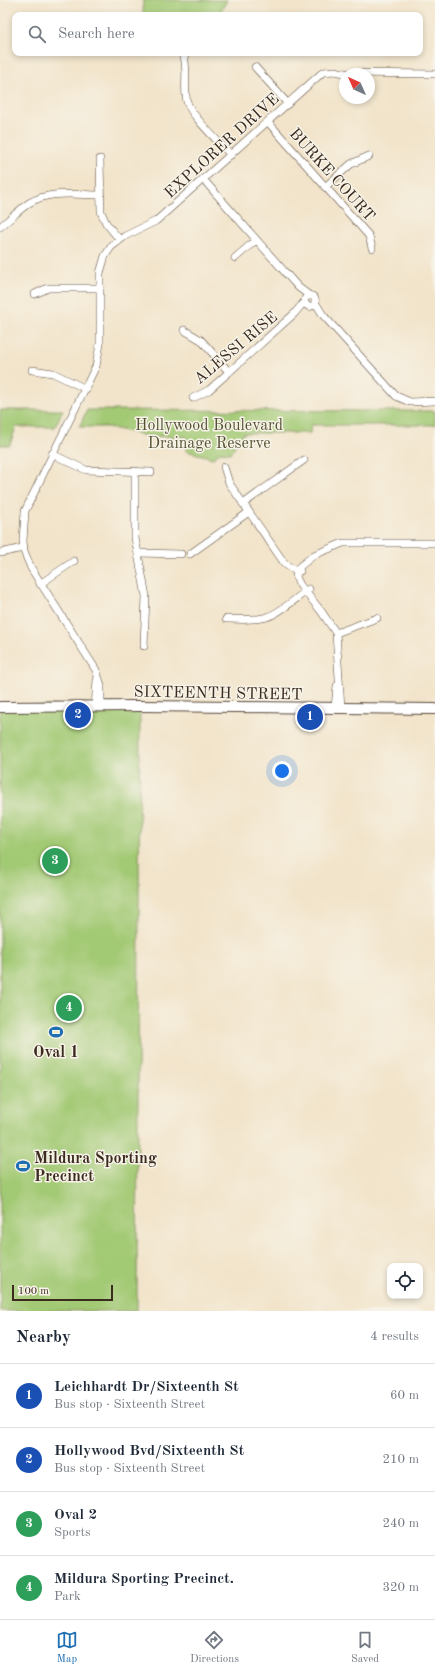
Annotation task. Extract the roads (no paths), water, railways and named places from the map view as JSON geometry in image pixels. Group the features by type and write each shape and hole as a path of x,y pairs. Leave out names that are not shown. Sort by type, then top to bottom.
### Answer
{"street":[{"path":"184,56 186,65 186,96 189,107 231,155"},
{"path":"254,67 288,104"},
{"name":"EXPLORER DRIVE","path":"119,239 156,221 304,90 325,77 345,73 434,73"},
{"name":"BURKE COURT","path":"268,122 369,236 372,248"},
{"path":"325,187 351,164 368,156"},
{"path":"98,706 98,674 94,665 40,584 23,548 22,532 25,511 52,454 86,389 99,355 101,267 105,256 119,239 103,217 100,195 100,159"},
{"path":"203,179 298,287 309,302 323,315 396,396 405,401 433,402"},
{"path":"0,227 30,203 41,197 56,194 100,195"},
{"path":"235,258 256,240"},
{"path":"35,294 48,288 100,288"},
{"name":"ALESSI RISE","path":"192,398 209,390 309,302"},
{"path":"184,330 201,340 229,372"},
{"path":"32,370 53,372 86,389"},
{"path":"52,454 86,470 151,472"},
{"path":"243,504 304,460"},
{"path":"224,467 229,483 288,566 299,570"},
{"path":"135,471 135,532 146,596 144,646"},
{"path":"190,554 249,512"},
{"path":"338,708 336,634 307,590 299,570 304,562 336,545 351,542 433,543"},
{"path":"0,553 23,548"},
{"path":"138,553 181,554"},
{"path":"40,584 74,561"},
{"path":"226,619 256,619 266,617 274,614 307,590"},
{"path":"336,634 377,618"},
{"name":"SIXTEENTH STREET","path":"0,707 98,706 435,709"}],"place":[{"name":"Hollywood Bvd/Sixteenth St","path":"78,715"},
{"name":"Leichhardt Dr/Sixteenth St","path":"310,717"},
{"name":"Oval 2","path":"55,861"},
{"name":"Mildura Sporting Precinct.","path":"69,1008"},
{"name":"Oval 1","path":"56,1032"},
{"name":"Mildura Sporting Precinct","path":"23,1166"}],"park label":[{"name":"Hollywood Boulevard Drainage Reserve","path":"209,433"}]}
